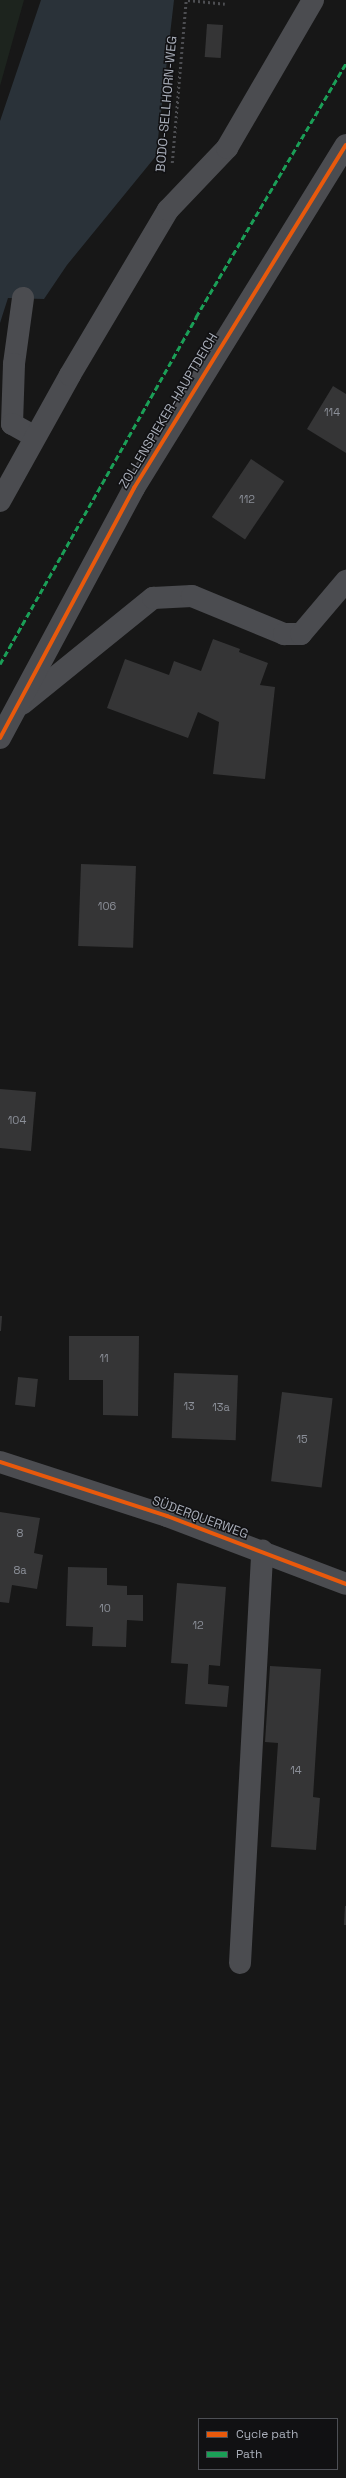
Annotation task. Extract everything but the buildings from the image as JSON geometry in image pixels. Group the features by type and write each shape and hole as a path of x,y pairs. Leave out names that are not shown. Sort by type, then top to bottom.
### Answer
{"street":[{"path":"0,501 35,437 168,210 227,148 313,0"},
{"name":"ZOLLENSPIEKER-HAUPTDEICH","path":"0,738 134,488 346,145"},
{"path":"23,298 14,364 12,424 35,437"},
{"path":"15,710 153,598 192,596 284,634 301,634 346,581"},
{"name":"SÜDERQUERWEG","path":"0,1462 167,1516 346,1584"},
{"path":"240,1964 262,1552"}],"path":[{"path":"187,0 225,4"}],"shaded area":[{"path":"0,0 24,0 0,86"},
{"path":"41,0 174,0 156,156 67,265 44,299 8,298 0,323 0,121"}],"marked path":[{"path":"0,664 196,317 346,63"}],"cycle path":[{"path":"0,738 134,488 346,145"},
{"path":"0,1462 167,1516 346,1584"}]}
